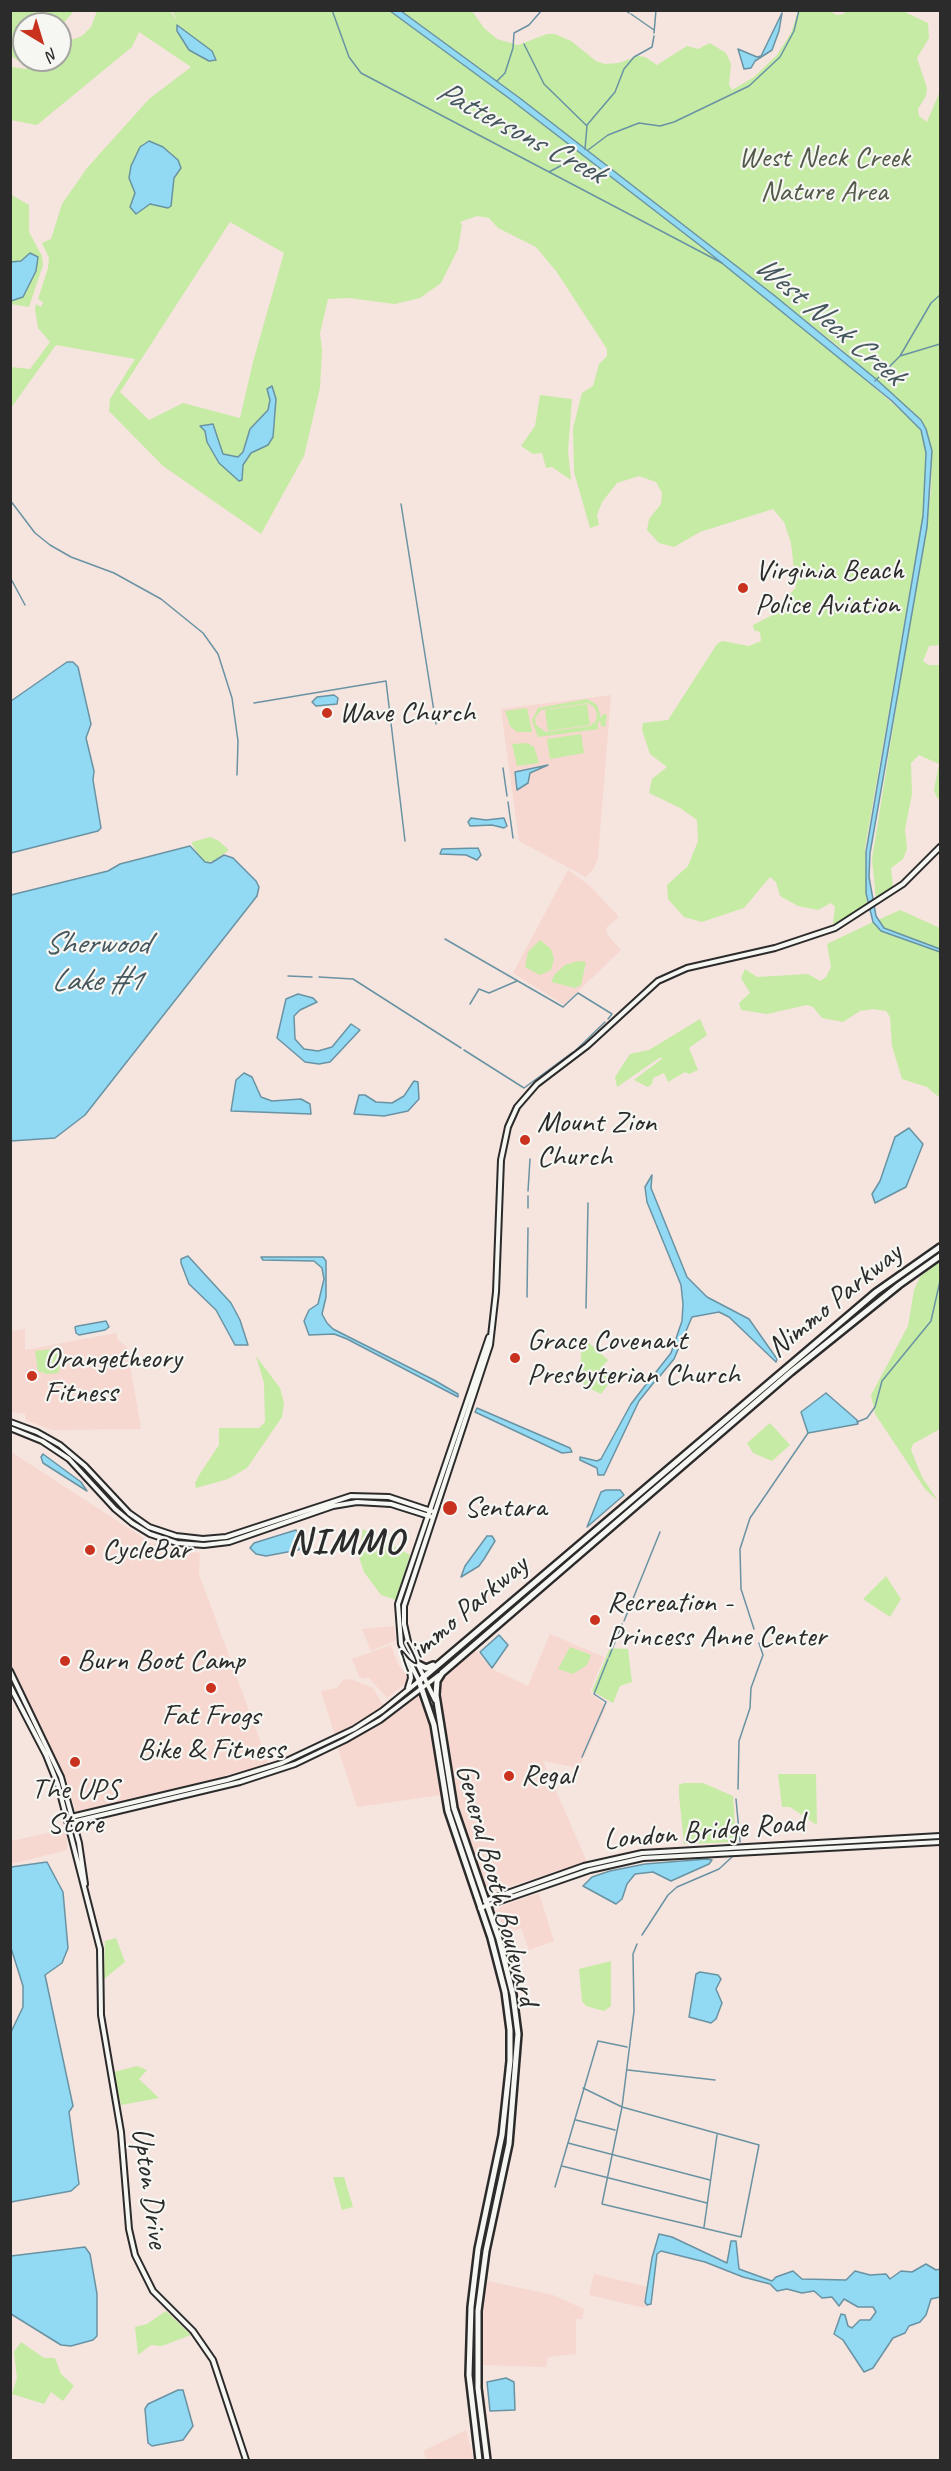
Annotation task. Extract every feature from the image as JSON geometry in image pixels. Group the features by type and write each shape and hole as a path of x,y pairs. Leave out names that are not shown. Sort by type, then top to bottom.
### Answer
{"highway":[{"name":"Nimmo Parkway","path":"419,1681 876,1292 940,1246"},
{"name":"Nimmo Parkway","path":"442,1673 791,1372 891,1291 940,1256"},
{"path":"418,1664 431,1667 461,1644"},
{"path":"440,1715 435,1687 442,1673"},
{"name":"General Booth Boulevard","path":"419,1681 434,1725 440,1774 454,1833 480,1906 505,1992 510,2047 502,2135 478,2249 470,2314 469,2372 479,2460"},
{"name":"General Booth Boulevard","path":"440,1715 452,1798 499,1939 513,1995 518,2047 508,2150 486,2251 477,2319 478,2388 487,2460"},
{"path":"440,1774 445,1776 452,1798"}],"main road":[{"path":"493,1324 502,1151 510,1123 527,1095 587,1046 642,993 665,977 687,968 816,936 842,925 910,878 940,847"},
{"name":"General Booth Boulevard","path":"419,1681 401,1644 398,1605 493,1324"},
{"name":"General Booth Boulevard","path":"440,1715 407,1638 405,1606 489,1349 493,1324"},
{"path":"10,1422 37,1432 60,1445 85,1466 131,1515 149,1527 176,1536 205,1539 231,1536 351,1496 389,1497 433,1515"},
{"path":"10,1428 39,1439 66,1456 115,1509 132,1523 150,1534 177,1543 204,1545 233,1541 328,1508 357,1502 391,1504 428,1513"},
{"path":"401,1644 402,1653 411,1674 407,1690"},
{"name":"Upton Drive","path":"10,1671 21,1698 55,1762 101,1954 100,2015 122,2132 129,2229 135,2255 153,2291 193,2331 212,2359 246,2460"},
{"name":"Nimmo Parkway","path":"70,1820 231,1784 288,1766 355,1735 442,1673"},
{"name":"Nimmo Parkway","path":"70,1820 279,1764 354,1729 419,1681"},
{"name":"Upton Drive","path":"10,1686 52,1768 70,1820"},
{"name":"London Bridge Road","path":"480,1906 584,1866 642,1853 940,1836"},
{"name":"London Bridge Road","path":"487,1903 590,1870 643,1858 940,1842"}],"shaded area":[{"path":"611,695 598,857 594,868 586,877 519,841 501,709"},
{"path":"568,870 590,886 619,917 606,928 607,934 621,950 564,1005 513,973"},
{"path":"25,1329 25,1350 116,1333 118,1340 127,1347 141,1429 52,1430 26,1420 25,1414 11,1412 11,1331"},
{"path":"10,1451 151,1543 200,1553 199,1574 269,1765 76,1813 65,1776 23,1694 11,1664"},
{"path":"394,1626 396,1640 371,1651 362,1629"},
{"path":"550,1634 604,1657 590,1691 606,1707 579,1768 543,1761 587,1862 492,1892 484,1888 459,1815 450,1780 448,1744 438,1684 442,1676 475,1649 490,1668 528,1686"},
{"path":"391,1645 398,1664 407,1676 406,1683 387,1698 368,1677 362,1679 359,1676 352,1659"},
{"path":"350,1679 373,1688 384,1706 335,1736 321,1691 337,1688 343,1680"},
{"path":"417,1696 424,1697 434,1735 441,1795 357,1807 338,1748"},
{"path":"64,1829 67,1831 67,1850 11,1864 11,1841"},
{"path":"539,1893 554,1941 529,1950 521,1928 502,1935 495,1913 502,1906"},
{"path":"594,2274 648,2287 645,2308 589,2295"},
{"path":"488,2281 553,2295 584,2309 582,2319 576,2319 576,2354 548,2357 546,2367 482,2365 482,2321"},
{"path":"466,2430 474,2460 427,2460 423,2451"}],"green space":[{"path":"11,10 74,11 72,13 12,12 11,56"},
{"path":"97,11 170,11 178,22 172,11 390,11 510,99 702,247 816,338 918,425 924,439 926,453 923,516 865,848 867,905 846,920 833,924 835,907 831,903 818,910 798,906 780,896 776,882 770,877 744,908 702,922 684,917 668,899 667,885 688,866 698,841 697,820 680,808 649,793 652,779 667,767 650,754 642,730 643,723 668,720 717,644 722,641 749,646 761,641 760,632 754,630 753,625 780,611 796,587 791,543 784,522 773,509 700,532 674,547 659,543 647,530 649,519 661,504 662,493 656,482 639,476 617,483 602,502 597,515 599,525 590,528 574,472 573,428 582,393 593,386 599,364 607,356 607,349 556,271 536,247 498,228 489,218 477,216 460,222 462,225 458,249 441,283 420,298 395,304 349,298 328,299 320,333 322,350 320,388 304,456 261,534 163,466 109,411 110,399 135,359 56,345 11,408 11,367 30,369 50,342 38,328 35,309 36,304 41,307 43,302 38,299 48,268 49,258 42,243 51,239 62,204 87,168 149,99 191,67 139,32 132,47 37,125 11,120 11,67 12,72 72,72 72,40 82,36 91,27","holes":["230,222 284,253 253,362 240,418 183,403 149,420 120,392"]},
{"name":"West Neck Creek Nature Area","path":"401,11 472,11 484,28 497,39 518,45 547,34 555,34 571,41 596,61 605,64 619,63 638,56 645,57 657,65 687,46 698,49 710,43 726,53 731,64 729,85 732,90 754,77 777,55 791,33 798,11 830,11 837,15 844,14 845,11 903,11 928,23 929,38 917,58 927,88 926,96 918,109 919,116 927,122 940,91 940,645 929,646 923,661 928,665 940,665 940,799 937,798 934,790 939,764 919,755 911,763 912,794 905,829 907,849 903,859 891,868 893,887 876,899 872,859 931,491 932,451 926,429 913,413 838,346 521,99"},
{"path":"10,194 29,205 29,232 42,256 43,265 29,307 11,304"},
{"path":"540,395 572,399 568,451 571,480 552,467 546,468 542,453 533,454 521,446 535,426"},
{"path":"587,699 597,705 601,718 603,714 607,715 605,727 601,726 600,720 597,725 599,729 538,737 532,720 538,708","holes":["588,703 594,707 597,714 596,721 590,726 546,732 536,725 535,718 541,710"]},
{"path":"587,704 590,725 548,731 545,710"},
{"path":"527,708 532,732 517,732 510,726 505,711"},
{"path":"581,734 584,753 550,759 547,739"},
{"path":"527,743 534,747 539,763 517,766 512,744"},
{"path":"210,837 229,850 214,861 207,862 201,859 192,842"},
{"path":"900,910 940,928 940,949 884,929 878,920"},
{"path":"873,922 881,931 940,952 940,1098 927,1087 902,1079 892,1046 890,1017 886,1011 873,1009 860,1011 843,1022 822,1018 813,1007 807,1005 767,1014 741,1010 739,1003 750,993 741,978 745,969 757,977 808,974 820,981 826,977 831,967 827,944"},
{"path":"540,940 551,949 554,959 551,970 540,975 525,967 528,952"},
{"path":"578,961 586,962 581,985 575,988 551,982 555,974 565,965"},
{"path":"700,1019 707,1035 689,1048 698,1070 689,1074 685,1072 668,1082 664,1073 653,1078 652,1084 648,1087 634,1080 663,1058 659,1058 617,1087 615,1077 630,1054 649,1050"},
{"path":"940,1261 940,1429 913,1444 911,1450 922,1477 938,1501 925,1489 875,1414 871,1395 908,1326 914,1290 920,1277"},
{"path":"582,1337 608,1360 602,1367 614,1376 601,1394 591,1389 586,1390 580,1374"},
{"path":"59,1348 64,1356 58,1373 47,1374 38,1371 35,1351"},
{"path":"256,1356 280,1388 284,1403 282,1417 247,1468 228,1479 196,1488 195,1483 219,1445 219,1428 259,1428 265,1422 264,1383"},
{"path":"770,1423 790,1445 772,1461 753,1453 747,1443"},
{"path":"363,1529 410,1555 396,1600 381,1595 364,1572 359,1557"},
{"path":"886,1576 901,1599 890,1617 863,1599"},
{"path":"570,1647 591,1655 587,1665 573,1674 558,1669"},
{"path":"610,1648 628,1649 632,1682 620,1686 613,1703 592,1691"},
{"path":"778,1774 816,1774 817,1825 790,1807 782,1807"},
{"path":"703,1783 733,1796 736,1842 684,1844 679,1785"},
{"path":"116,1938 125,1962 104,1979 105,1941"},
{"path":"611,1961 611,2006 604,2011 586,2006 582,2001 579,1969"},
{"path":"137,2066 147,2070 139,2079 159,2098 121,2105 114,2072"},
{"path":"333,2177 344,2177 353,2207 342,2210"},
{"path":"166,2311 191,2335 162,2346 151,2345 138,2355 135,2327 147,2324"},
{"path":"21,2342 44,2358 55,2358 61,2374 74,2386 63,2401 51,2392 44,2404 12,2394 17,2378 14,2352"}],"water":[{"path":"390,11 401,11 521,99 775,296 876,379 921,420 932,451 927,527 870,853 869,877 876,916 884,928 940,949 940,952 881,931 873,922 866,893 866,852 923,516 926,453 921,430 892,401 702,247 510,99"},
{"path":"782,13 779,31 772,50 755,61 751,68 744,69 738,49 757,57 761,56"},
{"path":"177,25 212,51 216,60 209,61 189,50 177,31"},
{"path":"149,141 163,147 178,160 181,168 174,178 171,206 168,208 150,204 136,214 130,207 135,193 129,178 131,166 140,147"},
{"path":"30,253 38,257 36,271 23,297 11,301 11,262 21,261"},
{"path":"272,386 276,399 273,437 268,445 251,453 243,465 242,480 239,481 219,463 207,442 205,431 200,426 213,424 223,454 238,457 243,452 250,429 268,410 270,400 267,389"},
{"path":"67,662 73,662 78,667 91,724 86,738 94,771 93,780 101,828 98,831 11,853 11,701"},
{"path":"334,695 338,698 337,704 316,706 312,702 317,697"},
{"path":"548,765 530,773 528,783 517,790 515,772"},
{"path":"471,818 486,820 504,818 507,826 504,828 492,825 470,826 468,822"},
{"name":"Sherwood Lake #1","path":"190,846 205,862 211,863 224,855 233,858 256,881 259,887 257,896 85,1115 55,1138 11,1141 11,895 108,871 120,864"},
{"path":"478,848 481,855 477,860 466,855 440,854 442,849"},
{"path":"298,994 313,998 317,1002 300,1010 294,1016 295,1039 304,1049 318,1051 332,1047 351,1024 360,1030 330,1062 319,1064 305,1062 277,1038 286,999"},
{"path":"244,1073 252,1077 261,1097 272,1101 301,1099 310,1104 311,1114 231,1111 236,1080"},
{"path":"414,1081 418,1082 419,1099 408,1111 384,1116 354,1114 359,1095 365,1095 376,1102 392,1103 404,1096"},
{"path":"909,1128 923,1144 906,1187 875,1203 872,1194 880,1181 895,1137"},
{"path":"652,1175 651,1188 687,1277 707,1297 749,1319 777,1359 776,1362 729,1317 719,1312 692,1317 674,1359 660,1376 656,1372 671,1353 682,1321 683,1304 681,1285 647,1202 645,1187"},
{"path":"188,1256 231,1303 240,1320 248,1345 235,1345 216,1310 189,1284 181,1263 181,1259"},
{"path":"261,1257 323,1257 326,1261 326,1297 322,1314 327,1323 333,1329 434,1380 458,1394 458,1397 347,1339 334,1334 309,1335 304,1321 309,1310 318,1304 324,1279 322,1268 314,1261 263,1260"},
{"path":"106,1321 109,1327 105,1330 79,1335 76,1333 75,1327"},
{"path":"651,1378 655,1381 639,1401 604,1475 598,1475 597,1468 580,1460 580,1457 597,1461 601,1459 631,1404"},
{"path":"826,1393 857,1420 858,1424 808,1433 801,1412"},
{"path":"477,1408 570,1448 572,1452 562,1453 475,1412"},
{"path":"43,1454 81,1482 87,1491 43,1463 41,1457"},
{"path":"620,1490 624,1495 587,1527 601,1492"},
{"path":"296,1530 305,1546 298,1550 266,1556 256,1554 250,1548 254,1543"},
{"path":"487,1536 492,1536 495,1541 484,1559 479,1566 461,1577 465,1566"},
{"path":"499,1635 508,1645 492,1668 480,1652"},
{"path":"712,1860 709,1864 671,1881 653,1872 635,1874 627,1884 622,1899 616,1904 583,1886 592,1877 610,1871 645,1864"},
{"path":"47,1862 63,1892 68,1948 62,1963 45,1975 73,2106 69,2112 79,2184 71,2191 11,2202 11,2032 23,2007 23,1986 11,1948 11,1867"},
{"path":"700,1972 718,1975 721,1979 716,1989 722,2003 716,2019 711,2023 689,2017 696,1974"},
{"path":"659,2234 672,2237 727,2263 731,2241 736,2241 739,2269 772,2281 776,2277 793,2271 802,2279 846,2280 855,2271 870,2275 886,2274 890,2279 901,2271 912,2272 926,2264 936,2270 940,2269 940,2297 931,2299 926,2315 920,2322 909,2326 905,2333 893,2338 873,2368 864,2372 843,2340 834,2334 841,2314 845,2315 848,2326 852,2328 860,2320 870,2320 876,2312 873,2307 858,2307 844,2299 839,2306 832,2297 822,2298 814,2291 802,2293 787,2289 777,2291 770,2284 743,2277 705,2262 661,2251 657,2254 651,2304 647,2305 645,2302 652,2258"},
{"path":"85,2247 90,2254 97,2294 97,2336 93,2340 71,2346 61,2345 11,2314 11,2256"},
{"path":"506,2378 514,2382 515,2410 490,2411 487,2382"},
{"path":"178,2390 183,2390 193,2426 183,2440 152,2446 148,2443 145,2409 148,2404"}],"waterway":[{"name":"Pattersons Creek","path":"332,10 349,57 361,73 722,263"},
{"path":"497,81 505,73 513,48 514,33 529,25 542,10"},
{"path":"625,10 629,13"},
{"path":"654,33 656,10"},
{"path":"588,150 608,135 639,123 660,126 674,122 749,86 780,57 794,31 799,10"},
{"path":"631,14 654,30"},
{"path":"587,125 615,92 624,69 634,57 652,47 654,36"},
{"path":"524,44 544,84 587,126 585,149"},
{"path":"549,172 564,164"},
{"name":"West Neck Creek","path":"900,356 931,303 940,295"},
{"name":"West Neck Creek","path":"875,381 900,356 940,344"},
{"path":"10,500 35,533 50,545 71,557 114,573 161,599 203,633 218,654 232,698 238,741 237,775"},
{"path":"401,504 436,724"},
{"path":"10,577 25,605"},
{"path":"254,703 386,681 405,841"},
{"path":"503,768 507,796"},
{"path":"508,802 513,838"},
{"path":"445,939 563,1007 578,993 612,1014 608,1019"},
{"path":"288,976 312,977"},
{"path":"319,977 353,979 461,1048"},
{"path":"470,1004 479,989 489,993 517,981"},
{"path":"576,1050 605,1022"},
{"path":"464,1050 524,1088 573,1052"},
{"path":"528,1191 530,1159"},
{"path":"528,1196 528,1208"},
{"path":"586,1308 588,1203"},
{"path":"527,1297 528,1228"},
{"path":"857,1422 867,1418 875,1407 882,1381 931,1321 940,1281"},
{"path":"754,1629 741,1589 740,1549 750,1518 808,1433"},
{"path":"624,1621 660,1532"},
{"path":"609,1657 622,1624"},
{"path":"738,1789 739,1741 750,1708 751,1688 763,1655 759,1643"},
{"path":"582,1757 606,1702 594,1694 608,1659"},
{"path":"736,1799 740,1842"},
{"path":"642,1935 668,1895 677,1887 719,1869 732,1857"},
{"path":"583,2088 622,2107 759,2145 741,2237 602,2204 622,2107 634,2011 633,1954 637,1944"},
{"path":"555,2187 598,2041 627,2047"},
{"path":"628,2070 715,2080"},
{"path":"576,2120 615,2130"},
{"path":"704,2227 717,2135"},
{"path":"568,2143 710,2180"},
{"path":"562,2166 707,2203"}],"place":[{"name":"Virginia Beach Police Aviation","path":"743,588"},
{"name":"Wave Church","path":"327,713"},
{"name":"Mount Zion Church","path":"525,1140"},
{"name":"Grace Covenant Presbyterian Church","path":"515,1358"},
{"name":"Orangetheory Fitness","path":"32,1376"},
{"name":"Sentara","path":"450,1508"},
{"name":"CycleBar","path":"90,1550"},
{"name":"Recreation - Princess Anne Center","path":"595,1620"},
{"name":"Burn Boot Camp","path":"65,1661"},
{"name":"Fat Frogs Bike & Fitness","path":"211,1688"},
{"name":"The UPS Store","path":"75,1762"},
{"name":"Regal","path":"509,1776"}],"district":[{"name":"NIMMO","path":"346,1544"}]}
